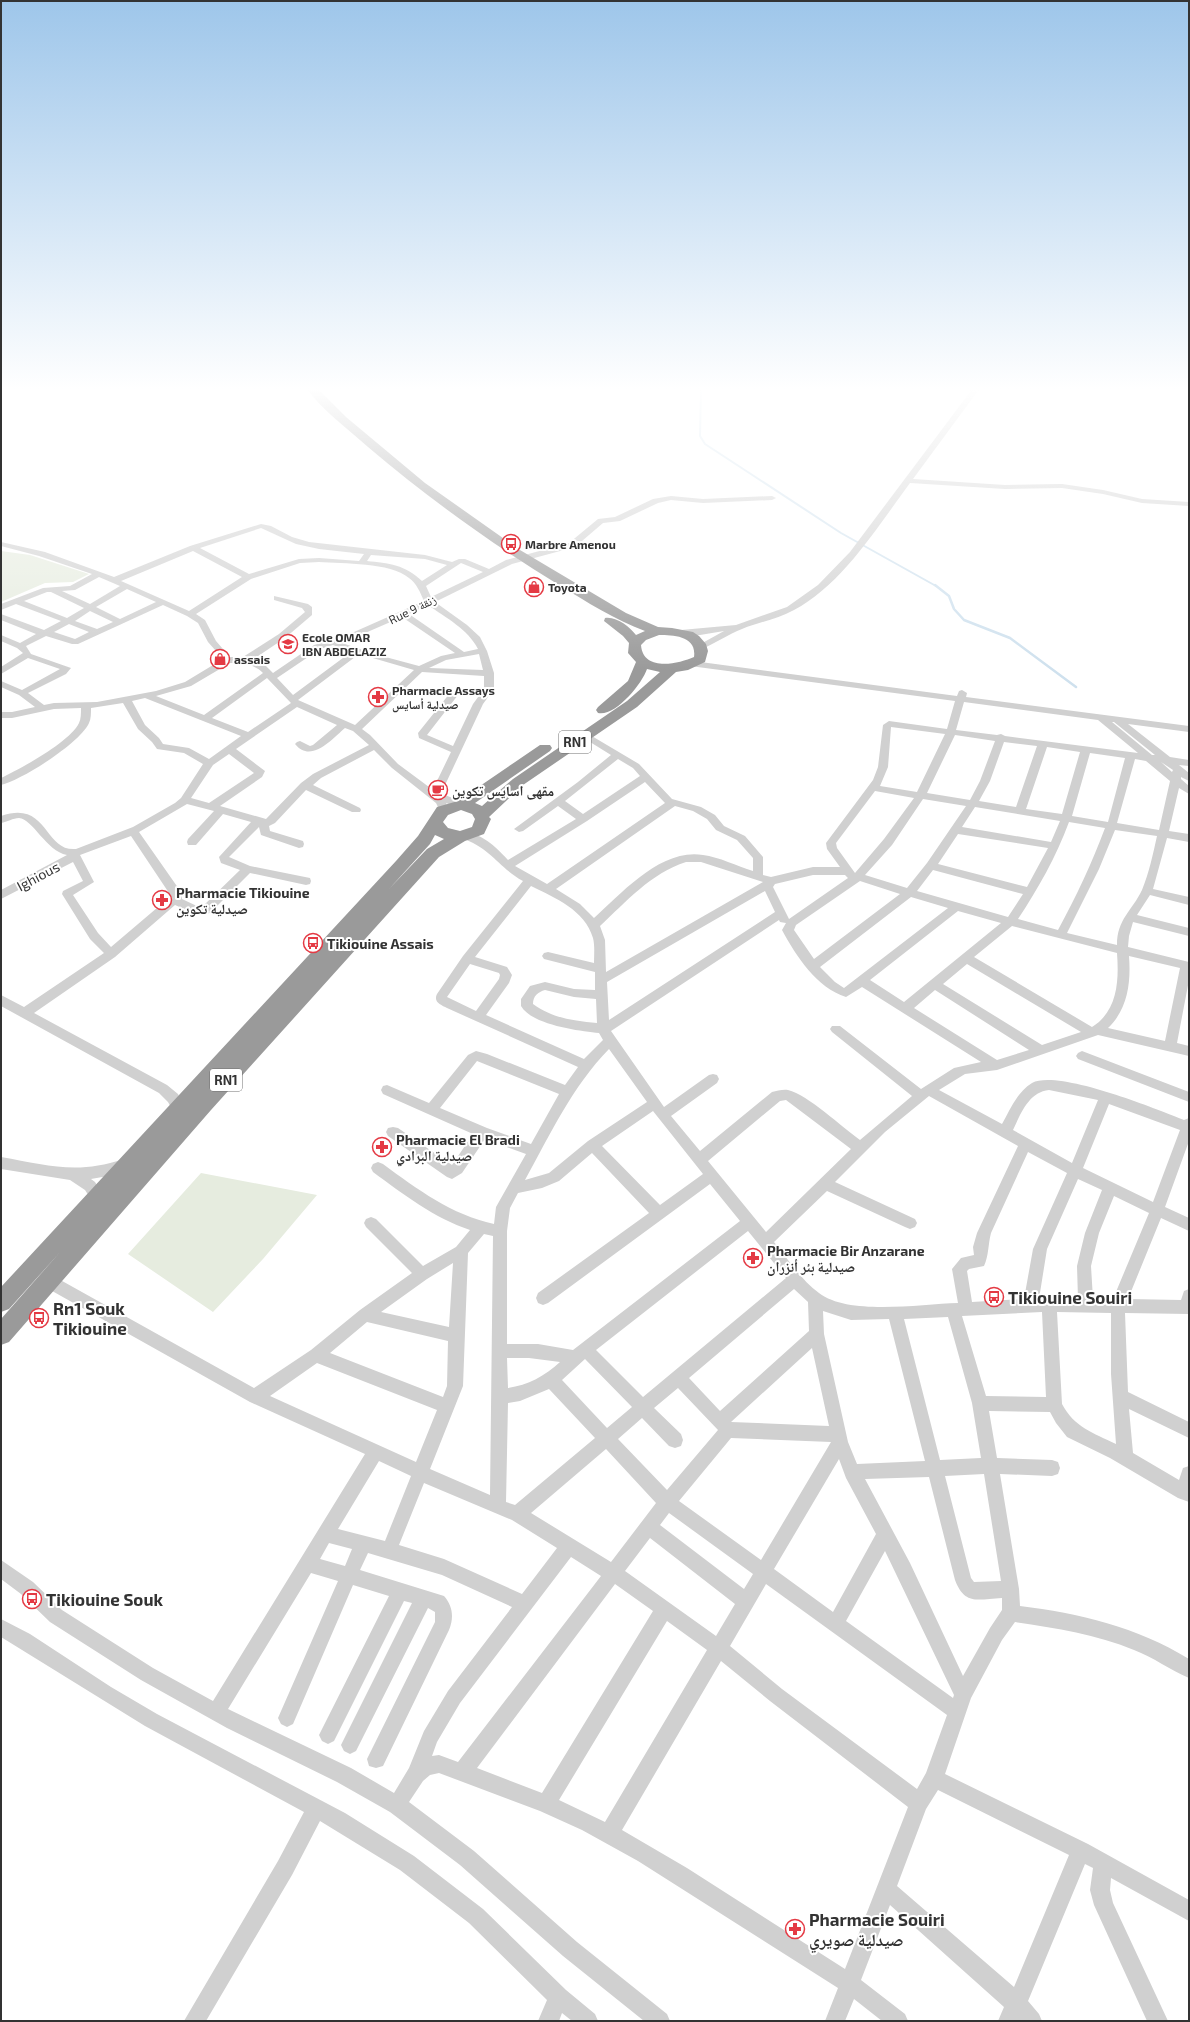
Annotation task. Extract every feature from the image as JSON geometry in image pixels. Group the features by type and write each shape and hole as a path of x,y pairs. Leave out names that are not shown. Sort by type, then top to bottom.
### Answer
{"highway":[{"path":"401,482 443,516 508,562 617,625 628,633 635,643"},
{"path":"416,482 464,520 521,557 630,622 657,631 681,633 694,638 698,656"},
{"path":"642,663 636,657 633,650 635,643 644,636 657,631"},
{"name":"RN1","path":"1,1302 137,1156 198,1087 402,866 424,840 440,816 461,805 619,698 641,670 642,663 660,669 670,670 682,668 698,656"},
{"name":"RN1","path":"1,1335 50,1282 204,1104 433,853 463,836 475,832 482,820 518,782 642,695 670,670"},
{"path":"461,805 478,810 482,820"},
{"path":"440,816 440,831 446,835 463,836"}],"street":[{"path":"681,633 739,627 799,604 821,586 853,554 908,482"},
{"path":"929,482 1010,488 1062,486 1103,492 1142,501 1163,501 1189,504"},
{"name":"Rue 9 زنقة","path":"205,718 309,651 332,642 348,638 403,614 508,562 521,557 572,545 601,521 617,520 656,500 671,498 699,501 772,498"},
{"path":"115,580 192,548 261,526 268,527 288,538 308,544 369,552 425,557 452,564"},
{"path":"1,544 48,556 99,574 190,614 202,622 212,642 228,660"},
{"path":"192,548 248,577"},
{"path":"362,563 369,552"},
{"path":"190,614 248,577 287,564 309,560 362,563 395,567 405,571 421,585 428,601 464,627 477,640 483,651 489,673 489,689 478,704 441,783 430,792"},
{"path":"421,585 452,564 463,561 488,571"},
{"path":"1,608 16,601 51,589 72,588 99,574"},
{"path":"20,646 68,621 126,586"},
{"path":"51,589 120,622"},
{"path":"245,660 282,636 309,613 309,610 305,606 277,598"},
{"path":"16,601 97,632"},
{"path":"1,617 72,642 163,602"},
{"path":"403,614 463,655"},
{"path":"698,656 739,627"},
{"path":"1,638 20,646 27,652 27,655 66,668 63,672 22,693"},
{"path":"332,642 356,652 435,672 489,673"},
{"path":"356,729 420,669 444,658 483,651"},
{"path":"356,652 249,736 209,763 185,800 261,822 271,821 305,785 317,776 341,762 375,746"},
{"path":"1,671 27,655"},
{"path":"698,656 961,696 1104,715 1189,723"},
{"path":"1,716 54,706 86,706 148,695 188,684 228,660 245,660 263,668 294,702 356,729 395,766 430,792 441,803 440,816"},
{"path":"1,684 22,693 42,708"},
{"path":"148,695 249,736"},
{"path":"453,695 422,736 456,751"},
{"path":"961,696 1092,710 1117,719 1189,729"},
{"path":"788,927 790,923 854,876 888,842 921,796 952,731 961,696"},
{"path":"126,699 144,731 156,740 160,747 186,750 209,763"},
{"path":"1,782 36,764 70,739 82,727 86,706"},
{"path":"1104,715 1149,758 1177,774 1189,778"},
{"path":"1117,719 1167,760 1189,791"},
{"path":"854,876 832,849 831,843 874,788 883,767 888,724 895,723 1189,763"},
{"path":"300,744 308,749 316,748 345,724"},
{"path":"585,735 636,766 658,792 671,802 711,817 720,828 741,838 758,857 758,877"},
{"path":"813,966 909,893 957,830 985,781 1001,738"},
{"path":"1020,811 1043,743"},
{"path":"210,808 258,774 260,771 229,749"},
{"path":"905,1008 1011,921 1030,892 1055,846 1066,818 1086,749"},
{"path":"518,829 588,780 618,754"},
{"path":"1060,934 1091,878 1112,825 1123,790 1130,755"},
{"path":"766,1242 860,1148 925,1093 959,1072 968,1069 995,1065 1094,1032 1105,1025 1113,1015 1118,1002 1124,976 1122,951 1123,935 1129,917 1147,891 1177,774"},
{"path":"507,866 584,819 645,777"},
{"path":"305,785 356,810"},
{"path":"874,788 1188,838"},
{"path":"430,792 461,805"},
{"name":"Ighious","path":"1,895 74,854 133,831 167,813 185,800"},
{"path":"557,801 584,819"},
{"path":"548,889 670,806 671,802"},
{"path":"192,842 221,810"},
{"path":"1,820 16,815 23,816 29,819 60,849 74,854 89,882 67,894 94,936 111,954"},
{"path":"482,820 491,848"},
{"path":"261,822 265,833 298,844"},
{"path":"261,822 224,857 248,869 306,881"},
{"path":"957,830 1055,846"},
{"path":"26,1013 111,954 175,900 178,895 133,831"},
{"path":"463,836 483,842 491,848 507,866 548,889 577,908 586,915 594,925 599,940 602,995 607,1035 663,1115 795,1279 815,1300 837,1311 848,1313 895,1313 1049,1305 1188,1303"},
{"path":"594,925 663,866 676,860 690,857 702,858 770,882"},
{"path":"931,866 1030,892"},
{"path":"175,900 198,912 206,910 248,869"},
{"path":"548,956 601,975 770,882 813,871 854,876 956,907 1122,951 1188,966 1170,1047"},
{"path":"530,880 467,959 441,997 442,1000 478,1017 586,1064"},
{"path":"770,882 768,887 795,944 813,966 840,992 849,992 956,907"},
{"path":"1147,891 1189,901"},
{"path":"498,1505 500,1397 500,1231 503,1207 567,1092 607,1035 781,913"},
{"path":"1129,917 1189,932"},
{"path":"966,958 1094,1032 1189,1051"},
{"path":"467,959 503,970 506,975 505,980 478,1017"},
{"path":"862,981 995,1065"},
{"path":"934,984 1040,1050"},
{"path":"602,995 574,992 545,986 534,989 527,999 527,1006 549,1019 607,1035"},
{"path":"1,1000 163,1089 173,1098 179,1109"},
{"path":"836,1029 925,1093 1005,1132 1075,1171 1189,1225"},
{"path":"432,1109 472,1058 476,1056 483,1057 567,1092"},
{"path":"1082,1056 1189,1097"},
{"path":"663,1115 713,1079"},
{"path":"1005,1132 1023,1098 1038,1086 1045,1084 1054,1084 1106,1098 1188,1125 1157,1210 1118,1305 1119,1374 1125,1456"},
{"path":"163,1089 180,1092 198,1087"},
{"path":"387,1090 482,1132 534,1151"},
{"path":"700,1160 777,1096 786,1095 794,1098 860,1148"},
{"path":"1030,1306 1040,1249 1106,1098"},
{"path":"514,1188 542,1182 554,1177 593,1145 654,1103"},
{"path":"393,1132 452,1173 457,1170 482,1132"},
{"path":"835,2021 848,1982 919,1803 934,1778 963,1694 996,1634 1011,1613 1011,1589 991,1466 980,1403 959,1310 959,1269 966,1263 978,1261 984,1233 1026,1144"},
{"path":"593,1145 659,1214"},
{"path":"1,1163 86,1176 104,1173 125,1164 137,1156"},
{"path":"378,1168 418,1197 480,1228 500,1231"},
{"path":"73,1174 90,1186 97,1198"},
{"path":"543,1298 712,1175"},
{"path":"824,1183 910,1223"},
{"path":"1086,1305 1084,1266 1092,1233 1110,1188"},
{"path":"500,1397 520,1394 551,1380 580,1354 721,1242 749,1222"},
{"path":"371,1223 422,1274"},
{"path":"255,1397 316,1354 365,1315 422,1274 461,1251 480,1228"},
{"path":"389,1550 456,1386 456,1336 461,1251"},
{"path":"517,1514 795,1279"},
{"path":"50,1282 255,1397 376,1451 457,1490 498,1505 517,1514 614,1573 720,1649 776,1695 919,1803"},
{"path":"815,1300 817,1334 839,1438 852,1472 904,1569 963,1694"},
{"path":"1049,1305 1054,1405 1061,1418 1073,1431 1125,1456 1187,1493 1189,1474"},
{"path":"895,1313 936,1468 963,1580 967,1588 972,1591 1011,1589"},
{"path":"365,1315 456,1336"},
{"path":"462,1772 614,1573 724,1425 817,1334"},
{"path":"500,1351 524,1349 580,1354 643,1408 675,1440"},
{"path":"316,1354 448,1407"},
{"path":"679,1378 724,1425 839,1438"},
{"path":"551,1380 667,1502 762,1573 957,1712"},
{"path":"1121,1397 1189,1430"},
{"path":"980,1403 1054,1405"},
{"path":"609,1834 720,1649 745,1602 839,1438"},
{"path":"216,1712 376,1451"},
{"path":"852,1472 991,1466 1052,1468"},
{"path":"648,1527 745,1602"},
{"path":"325,1534 389,1550 444,1567 524,1604"},
{"path":"835,1625 885,1535"},
{"path":"288,1718 363,1544"},
{"path":"397,1805 416,1774 430,1737 454,1697 569,1546"},
{"path":"306,1563 438,1602 443,1607 445,1614 443,1624 376,1759"},
{"path":"1,1568 27,1588 56,1616 147,1674 272,1741 344,1775 397,1805 436,1833 467,1858 570,1949 660,2021"},
{"path":"328,1735 400,1591"},
{"path":"350,1745 424,1598"},
{"path":"546,1804 664,1609"},
{"path":"1011,1613 1075,1623 1118,1635 1174,1659 1189,1669"},
{"path":"1,1628 24,1640 105,1693 151,1720 373,1840 442,1888 481,1922 559,1997 588,2021"},
{"path":"416,1774 426,1767 439,1764 546,1804 609,1834 646,1855 848,1982 898,2021"},
{"path":"934,1778 1081,1851 1189,1911"},
{"path":"194,2021 285,1868 316,1810"},
{"path":"1012,2012 1081,1851"},
{"path":"1103,1863 1100,1890 1104,1906 1158,2021"},
{"path":"885,1888 1012,2012 1032,2021"},
{"path":"548,2021 559,1997"}],"shaded area":[{"path":"1,551 30,555 89,574 73,582 45,583 1,602"},
{"path":"201,1173 317,1195 263,1259 213,1312 128,1254"}],"waterway":[{"path":"764,482 841,533 936,586"},
{"path":"935,585 949,596 954,609 964,620 1010,638 1076,687"}],"place":[{"name":"Marbre Amenou","path":"511,544"},
{"name":"Toyota","path":"534,587"},
{"name":"Ecole OMAR IBN ABDELAZIZ","path":"288,644"},
{"name":"assais","path":"220,659"},
{"name":"Pharmacie Assays صيدلية أسايس","path":"378,697"},
{"name":"مقهى اسايس تكوين","path":"438,790"},
{"name":"Pharmacie Tikiouine صيدلية تكوين","path":"162,900"},
{"name":"Tikiouine Assais","path":"313,943"},
{"name":"Pharmacie El Bradi صيدلية البرادي","path":"382,1147"},
{"name":"Pharmacie Bir Anzarane صيدلية بئر أنزران","path":"753,1258"},
{"name":"Tikiouine Souiri","path":"994,1297"},
{"name":"Rn1 Souk Tikiouine","path":"39,1318"},
{"name":"Tikiouine Souk","path":"32,1599"},
{"name":"Pharmacie Souiri صيدلية صويري","path":"795,1929"}]}
